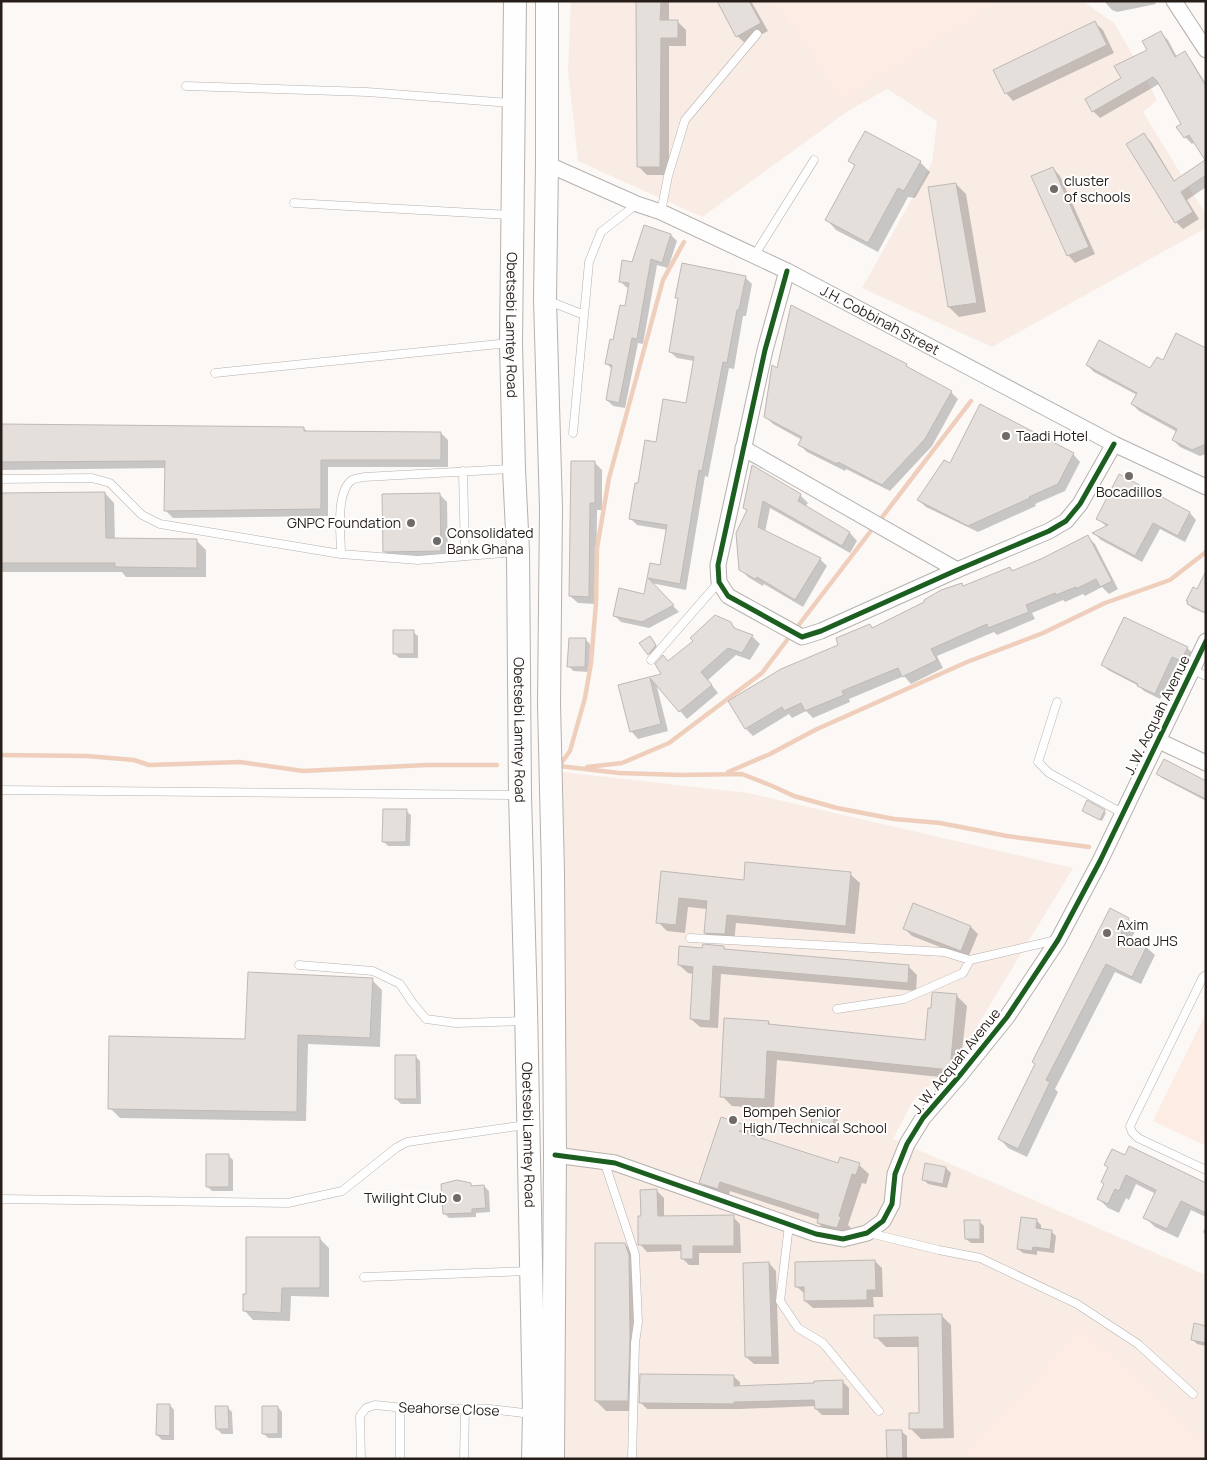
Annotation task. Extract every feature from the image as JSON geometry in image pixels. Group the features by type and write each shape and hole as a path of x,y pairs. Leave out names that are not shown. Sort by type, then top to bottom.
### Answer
{"main road":[{"name":"Obetsebi Lamtey Road","path":"515,1 511,343 518,552 520,795 534,1414 533,1459"},
{"name":"Obetsebi Lamtey Road","path":"547,1 545,299 551,509 549,704 553,873 555,1155 553,1459"}],"street":[{"path":"1178,3 1206,50"},
{"name":"J.H. Cobbinah Street","path":"547,164 637,204 661,212 787,271 1114,444 1206,487"},
{"path":"787,271 765,350 718,566 719,582 728,596 802,637 821,631 1049,531 1066,521 1080,504 1114,444"},
{"path":"743,448 957,570"},
{"name":"J. W. Acquah Avenue","path":"555,1155 627,1166 816,1234 843,1239 867,1232 883,1221 892,1204 895,1174 907,1144 923,1118 962,1074 1007,1017 1058,940 1100,860 1206,641"},
{"path":"1157,740 1206,763"}],"lane":[{"path":"661,212 668,176 685,120 757,34"},
{"path":"186,86 367,92 514,103"},
{"path":"754,256 814,160"},
{"path":"294,203 513,216"},
{"path":"573,433 589,262 601,232 637,204"},
{"path":"545,299 584,315"},
{"path":"215,374 511,343"},
{"path":"341,554 341,504 344,492 352,480 364,476 514,468"},
{"path":"463,471 465,556"},
{"path":"1,478 92,478 110,483 142,515 160,524 341,554 418,560 518,552"},
{"path":"651,660 719,582"},
{"path":"1191,670 1206,676"},
{"path":"1057,702 1038,762 1049,773 1122,813"},
{"path":"1,790 520,795"},
{"path":"690,938 944,952 970,960 1058,940"},
{"path":"836,1009 904,999 964,974 970,960"},
{"path":"299,965 373,971 400,984 426,1019 456,1023 526,1021"},
{"path":"1206,974 1202,977 1130,1126 1132,1132 1138,1138 1206,1170"},
{"path":"1,1199 288,1203 342,1191 396,1148 407,1142 528,1125"},
{"path":"604,1161 636,1254 638,1322 632,1459"},
{"path":"789,1225 780,1302 798,1328 823,1343 878,1411"},
{"path":"867,1232 980,1258 1077,1304 1138,1344 1193,1394"},
{"path":"364,1278 531,1271"},
{"name":"Seahorse Close","path":"362,1459 360,1416 366,1408 376,1405 400,1408 465,1409 534,1414"},
{"path":"400,1408 400,1459"},
{"path":"464,1459 465,1409"}],"shaded area":[{"name":"cluster of schools","path":"571,1 1083,1 1114,23 1140,67 1157,100 1143,112 1206,215 1206,228 992,347 862,288 932,163 937,121 887,89 848,111 702,217 578,161 568,70"},
{"path":"775,1 1002,1 840,103"},
{"name":"Bompeh Senior High/Technical School","path":"562,772 748,793 1073,868 956,1061 913,1101 893,1139 1206,1275 1206,1459 564,1459"},
{"path":"1206,1013 1206,1146 1153,1121"},
{"path":"1082,1326 1206,1441 1206,1459 969,1459 963,1453"}],"building":[{"path":"636,1 661,1 660,20 678,20 678,38 661,38 660,167 637,167"},
{"path":"717,1 749,1 761,23 736,37"},
{"path":"1095,21 1107,45 1005,94 993,70"},
{"path":"1161,31 1175,57 1185,51 1206,86 1206,175 1181,192 1193,212 1175,223 1126,144 1144,133 1174,181 1205,160 1189,135 1184,138 1176,127 1181,124 1157,81 1153,77 1092,112 1085,99 1121,78 1114,66 1147,50 1142,41"},
{"path":"865,131 921,161 904,191 898,188 868,243 825,220 855,165 848,161"},
{"path":"1053,167 1089,247 1067,256 1031,176"},
{"path":"956,183 977,303 948,307 928,187"},
{"path":"644,225 671,234 662,263 651,259 637,339 632,338 619,403 606,400 612,365 605,364 610,339 613,340 620,305 625,306 629,283 619,282 622,260 632,262"},
{"path":"682,263 746,276 739,310 737,310 727,363 723,362 702,471 699,470 680,584 648,578 674,605 642,622 613,616 619,588 644,594 650,563 660,565 667,525 629,519 635,483 638,483 645,440 656,442 663,399 686,403 694,357 669,352 678,298 675,298"},
{"path":"791,305 907,364 906,366 952,391 925,439 882,485 838,462 837,464 798,445 802,437 764,417 772,365 777,368"},
{"path":"1176,333 1206,348 1206,444 1192,450 1172,440 1177,429 1131,404 1137,393 1086,365 1099,340 1150,368 1157,357 1163,360"},
{"path":"980,404 1074,453 1058,484 968,526 917,500 944,460 950,463"},
{"path":"1,424 304,427 304,431 441,432 441,460 321,460 321,509 164,511 165,461 1,462"},
{"path":"571,461 595,461 595,503 590,503 589,597 569,596"},
{"path":"752,465 801,494 798,501 850,532 842,546 763,501 758,527 821,558 795,600 757,577 755,579 739,570 736,533 747,510 743,508"},
{"path":"1119,474 1190,512 1178,536 1153,523 1135,556 1092,533 1108,525 1096,519"},
{"path":"105,492 106,538 197,539 197,568 115,567 115,563 1,563 1,493"},
{"name":"GNPC Foundation","path":"440,493 441,551 383,552 382,494"},
{"path":"1088,535 1112,581 1100,587 1096,579 1076,589 1076,587 1056,595 1055,593 1026,605 1029,612 988,628 987,624 931,649 937,660 902,677 898,668 842,691 844,695 805,711 801,703 784,711 782,707 745,729 728,701 781,669 838,645 836,638 870,624 872,628 924,602 924,600 941,590 962,583 963,586 1010,567 1012,571 1043,558"},
{"path":"1206,571 1206,613 1187,604 1188,601 1186,601 1193,587 1197,589"},
{"path":"715,615 731,622 734,628 753,635 742,653 728,648 701,672 712,685 679,712 650,678 661,724 630,732 618,685 661,674 655,664 663,655 668,661 693,641 690,638"},
{"path":"1124,617 1188,647 1181,661 1172,657 1155,694 1101,665"},
{"path":"393,630 414,630 414,654 393,654"},
{"path":"650,636 656,645 648,655 639,643"},
{"path":"569,638 586,638 585,667 567,667"},
{"path":"1164,759 1206,781 1206,799 1156,774"},
{"path":"1087,800 1105,810 1100,820 1082,811"},
{"path":"383,809 407,809 406,842 382,842"},
{"path":"745,862 851,872 846,926 727,915 725,934 704,933 707,901 679,898 676,925 656,923 661,871 744,880"},
{"path":"913,903 971,926 961,951 903,929"},
{"path":"1110,908 1129,918 1121,933 1147,946 1132,977 1106,964 1046,1080 1050,1082 1018,1149 998,1139 1035,1064 1032,1062"},
{"path":"703,944 724,946 724,949 909,965 908,983 713,966 710,1021 690,1019 693,967 678,965 679,946 702,948"},
{"path":"248,972 373,978 370,1038 298,1035 297,1112 108,1109 109,1036 245,1039"},
{"path":"932,993 957,994 950,1070 767,1051 765,1099 720,1097 724,1018 769,1021 768,1024 925,1040 928,1008 931,1008"},
{"path":"395,1055 416,1055 417,1099 395,1099"},
{"path":"811,1114 833,1114 834,1129 812,1129"},
{"path":"721,1117 757,1129 739,1131 838,1163 840,1157 860,1163 856,1175 852,1174 837,1228 817,1223 819,1214 720,1182 718,1189 699,1183"},
{"path":"1129,1146 1206,1183 1206,1213 1181,1201 1167,1229 1143,1218 1156,1190 1126,1175 1119,1191 1115,1189 1108,1204 1097,1199 1104,1184 1101,1182 1108,1167 1104,1165 1112,1149 1125,1155"},
{"path":"206,1154 229,1154 229,1187 206,1187"},
{"path":"925,1163 946,1167 943,1184 922,1180"},
{"name":"Twilight Club","path":"457,1180 471,1183 471,1186 484,1185 486,1208 472,1209 472,1213 443,1214 441,1184"},
{"path":"657,1189 658,1216 734,1215 734,1246 693,1246 693,1259 681,1259 681,1245 638,1245 638,1216 641,1216 640,1190"},
{"path":"1021,1217 1037,1219 1036,1228 1052,1230 1050,1249 1033,1247 1032,1251 1017,1249"},
{"path":"964,1220 980,1220 980,1239 965,1239"},
{"path":"246,1237 320,1237 320,1288 282,1288 281,1313 243,1311 243,1294 246,1294"},
{"path":"595,1243 625,1243 629,1255 630,1339 628,1401 595,1401"},
{"path":"875,1260 876,1290 867,1290 867,1300 804,1301 804,1287 795,1287 795,1262"},
{"path":"769,1262 772,1357 745,1357 743,1263"},
{"path":"942,1314 944,1429 909,1429 909,1413 919,1413 918,1337 874,1338 874,1315"},
{"path":"1194,1323 1206,1326 1206,1343 1191,1340"},
{"path":"640,1374 734,1375 734,1386 843,1380 843,1409 815,1409 814,1400 734,1402 734,1404 639,1403"},
{"path":"157,1404 170,1404 170,1436 156,1435"},
{"path":"215,1406 228,1406 229,1429 216,1429"},
{"path":"262,1406 278,1406 278,1434 262,1434"},
{"path":"886,1430 902,1430 903,1459 887,1459"}],"waterway":[{"path":"559,766 570,751 585,698 591,663 596,603 597,548 609,478 663,280 684,242"},
{"path":"880,520 971,401"},
{"path":"798,626 870,532"},
{"path":"728,772 770,754 815,730 967,662 1043,633 1105,603 1170,580 1206,552"},
{"path":"587,767 622,763 669,743 762,673 787,640"},
{"path":"1,755 87,756 134,760 149,765 240,762 303,771 427,765 497,765"},
{"path":"559,766 619,773 742,774 794,796 837,808 894,819 940,823 1007,836 1089,847"}],"cycle path":[{"path":"787,271 765,350 718,565 719,582 728,596 802,637 821,631 1049,531 1066,521 1080,504 1114,444"},
{"path":"555,1155 615,1163 816,1234 843,1239 867,1233 883,1221 892,1204 895,1174 907,1144 923,1118 1007,1017 1058,940 1100,861 1206,641"}],"place":[{"name":"cluster of schools","path":"1054,189"},
{"name":"Taadi Hotel","path":"1006,436"},
{"name":"Bocadillos","path":"1129,476"},
{"name":"GNPC Foundation","path":"411,523"},
{"name":"Consolidated Bank Ghana","path":"437,541"},
{"name":"Axim Road JHS","path":"1107,933"},
{"name":"Bompeh Senior High/Technical School","path":"733,1120"},
{"name":"Twilight Club","path":"457,1198"}]}
